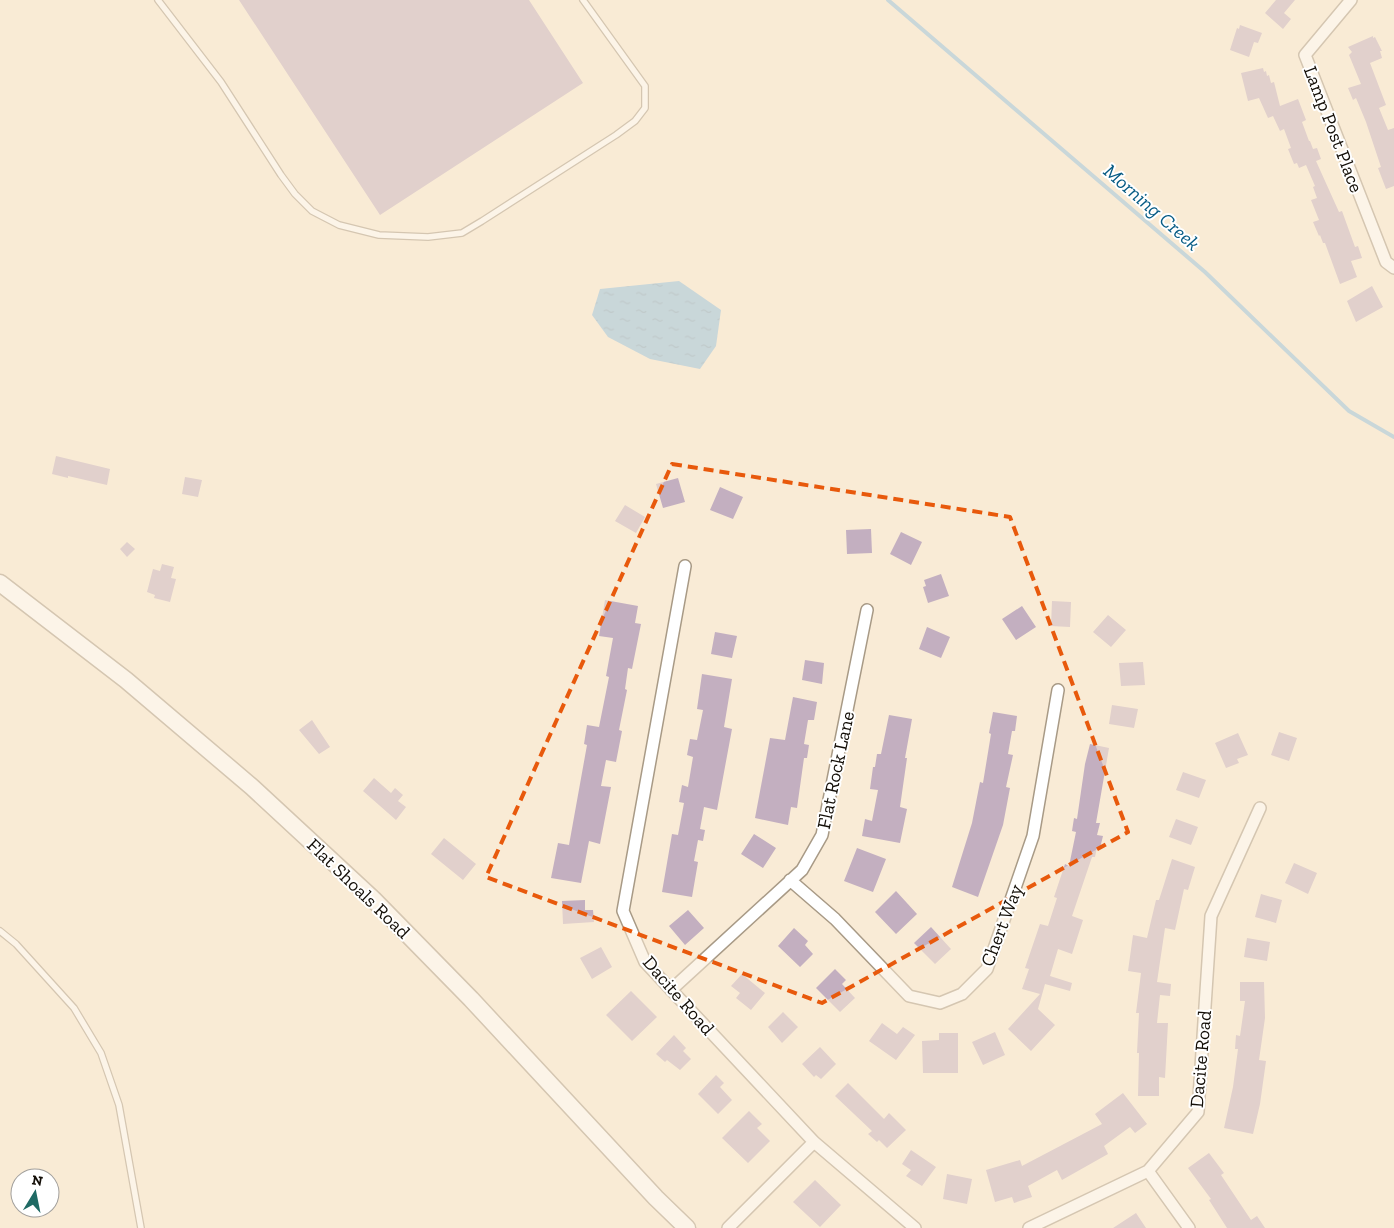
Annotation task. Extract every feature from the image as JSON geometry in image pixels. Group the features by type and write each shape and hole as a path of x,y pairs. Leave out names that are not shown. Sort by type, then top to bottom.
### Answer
{"main road":[{"name":"Flat Shoals Road","path":"0,583 126,680 252,787 372,899 471,999 686,1228"}],"street":[{"name":"Lamp Post Place","path":"1351,0 1305,55 1386,262 1394,268"},
{"name":"Dacite Road","path":"685,566 623,911 645,962 814,1142 915,1228"},
{"name":"Flat Rock Lane","path":"671,990 802,870 822,835 867,610"},
{"name":"Chert Way","path":"790,880 835,918 910,996 940,1002 962,994 987,969 1033,836 1058,690"},
{"name":"Dacite Road","path":"1029,1228 1148,1171 1198,1112 1211,916 1260,808"},
{"path":"728,1228 814,1142"},
{"path":"1148,1171 1189,1228"}],"lane":[{"path":"158,0 221,82 281,175 295,194 312,211 339,225 379,235 428,238 462,232 482,221 635,122 645,108 645,86 583,0"},
{"path":"0,931 16,944 74,1008 101,1053 119,1105 141,1228"}],"highlighted area":[{"path":"672,464 1010,517 1128,832 822,1003 486,877"}],"water":[{"path":"679,281 721,310 716,346 700,369 650,359 608,337 592,315 600,289"}],"building":[{"path":"239,0 529,0 583,83 380,215"},
{"path":"1276,0 1295,0 1284,13 1291,19 1283,29 1265,13"},
{"path":"1240,25 1262,33 1258,43 1254,42 1249,57 1230,50 1237,28 1239,29"},
{"path":"1373,36 1382,51 1380,51 1382,58 1370,63 1386,105 1379,108 1388,130 1394,128 1394,186 1386,189 1378,168 1381,167 1366,122 1356,98 1353,100 1348,88 1361,84 1349,55 1352,52 1348,47"},
{"path":"1263,68 1267,76 1269,75 1271,83 1274,82 1280,106 1298,99 1306,120 1302,122 1309,141 1313,149 1317,148 1321,159 1316,161 1339,212 1342,211 1355,247 1358,246 1362,258 1351,261 1357,277 1340,284 1325,243 1323,243 1319,236 1313,222 1319,220 1311,200 1317,198 1313,187 1315,186 1306,165 1299,168 1297,163 1294,164 1288,149 1291,148 1284,129 1280,131 1273,116 1268,118 1259,98 1248,101 1241,73"},
{"path":"1372,286 1383,307 1356,322 1347,301"},
{"path":"56,456 110,469 107,485 52,474"},
{"path":"185,477 202,480 198,497 182,494"},
{"path":"678,478 685,502 663,508 656,484"},
{"path":"720,487 743,497 733,519 710,510"},
{"path":"625,505 645,517 636,533 615,521"},
{"path":"871,529 872,553 847,554 846,530"},
{"path":"901,532 922,542 911,565 890,554"},
{"path":"127,542 135,549 127,557 120,549"},
{"path":"162,564 174,567 171,578 176,579 170,602 154,598 155,595 147,592 153,569 160,571"},
{"path":"941,574 949,596 928,603 923,587 926,586 924,580"},
{"path":"605,600 638,606 635,623 641,624 632,669 628,668 625,689 627,690 619,730 622,731 616,762 606,760 601,786 611,787 600,844 589,841 581,883 551,878 558,843 569,845 587,745 584,744 587,725 599,727 609,677 606,676 613,638 599,636"},
{"path":"1052,601 1071,602 1070,627 1051,626"},
{"path":"1022,606 1036,627 1016,640 1002,619"},
{"path":"1108,615 1126,630 1111,647 1093,632"},
{"path":"927,627 950,637 941,658 919,649"},
{"path":"715,632 737,636 732,658 711,654"},
{"path":"805,660 824,663 822,684 802,680"},
{"path":"1143,662 1145,685 1121,686 1119,663"},
{"path":"702,674 732,679 724,727 732,729 717,810 704,807 700,829 705,830 703,841 698,840 694,861 698,862 692,897 662,892 672,834 678,835 684,803 679,802 682,785 688,787 693,757 687,755 690,739 697,740 703,710 697,709"},
{"path":"793,697 817,702 814,720 808,720 804,744 809,745 807,758 804,758 797,808 791,807 788,825 755,818 770,738 785,740"},
{"path":"1112,705 1138,709 1134,728 1109,724"},
{"path":"993,712 1017,716 1015,731 1012,731 1008,754 1013,755 1006,787 1010,788 1003,825 978,897 952,887 972,823 980,782 983,783"},
{"path":"889,715 912,719 905,758 907,758 900,807 907,809 900,843 862,836 865,819 872,821 878,790 870,789 873,767 875,767 877,754 881,754"},
{"path":"312,720 330,747 319,754 299,730"},
{"path":"1279,732 1297,738 1289,761 1271,755"},
{"path":"1238,733 1248,755 1237,759 1239,763 1226,768 1215,743"},
{"path":"1090,744 1109,748 1096,823 1100,823 1097,835 1103,836 1100,848 1097,847 1095,857 1092,857 1072,916 1083,920 1072,954 1058,949 1050,976 1072,983 1070,991 1045,984 1038,1009 1055,1025 1031,1051 1008,1029 1040,994 1022,989 1029,969 1025,968 1040,924 1048,926 1057,898 1054,897 1065,864 1069,866 1076,832 1072,831 1074,818 1077,819 1085,764"},
{"path":"1183,772 1206,780 1199,798 1176,790"},
{"path":"374,778 391,793 395,788 403,795 398,801 406,807 396,820 363,791"},
{"path":"1176,819 1198,827 1191,845 1169,837"},
{"path":"754,834 776,848 763,868 741,854"},
{"path":"444,838 476,864 463,880 431,854"},
{"path":"857,848 886,859 873,892 844,881"},
{"path":"1172,859 1195,867 1188,890 1184,889 1175,930 1165,928 1157,982 1171,984 1170,996 1160,995 1157,1023 1168,1023 1165,1078 1159,1077 1159,1096 1138,1096 1139,1053 1137,1053 1139,1013 1136,1013 1141,973 1128,971 1133,935 1147,938 1156,900 1159,900"},
{"path":"1294,863 1317,873 1308,894 1285,883"},
{"path":"896,891 917,914 896,934 875,912"},
{"path":"1261,894 1282,900 1276,923 1255,917"},
{"path":"585,900 585,910 593,910 594,922 563,924 562,901"},
{"path":"688,910 704,928 685,945 669,926"},
{"path":"931,927 951,949 935,964 914,943"},
{"path":"794,928 808,941 805,945 813,954 800,967 778,946"},
{"path":"1247,938 1270,942 1267,961 1244,957"},
{"path":"601,947 612,967 592,979 580,958"},
{"path":"835,969 846,980 842,984 855,998 840,1012 816,988"},
{"path":"742,974 765,993 751,1010 736,998 740,993 731,986"},
{"path":"1240,982 1264,982 1265,1018 1259,1060 1266,1061 1260,1104 1253,1134 1224,1128 1233,1087 1238,1049 1235,1049 1236,1035 1240,1036 1245,1001 1240,1001"},
{"path":"631,991 657,1017 632,1041 606,1015"},
{"path":"783,1012 798,1027 782,1043 768,1027"},
{"path":"882,1023 897,1034 903,1027 915,1035 896,1060 869,1041"},
{"path":"995,1032 1005,1055 983,1065 972,1042"},
{"path":"939,1033 958,1033 958,1073 923,1073 922,1041 939,1040"},
{"path":"674,1035 686,1048 683,1051 691,1059 680,1070 667,1060 665,1062 656,1054"},
{"path":"820,1047 836,1064 821,1079 816,1075 814,1077 802,1064"},
{"path":"716,1075 724,1083 720,1087 732,1100 718,1114 698,1094"},
{"path":"848,1083 884,1119 889,1113 906,1130 887,1148 879,1140 877,1142 868,1134 872,1131 835,1096"},
{"path":"1123,1093 1147,1124 1135,1133 1130,1127 1104,1146 1108,1154 1062,1180 1057,1170 1028,1186 1032,1197 1014,1203 1012,1197 995,1202 986,1170 1020,1160 1022,1166 1102,1124 1095,1114"},
{"path":"749,1111 762,1124 757,1128 770,1141 748,1163 722,1138"},
{"path":"911,1150 936,1167 922,1186 906,1176 911,1170 902,1164"},
{"path":"1209,1153 1224,1173 1221,1175 1251,1220 1257,1216 1265,1228 1227,1228 1209,1200 1211,1199 1188,1168"},
{"path":"947,1174 972,1179 967,1204 943,1199"},
{"path":"815,1180 841,1205 820,1227 793,1202"},
{"path":"1136,1213 1146,1228 1113,1228"}],"waterway":[{"name":"Morning Creek","path":"888,0 1205,272 1349,411 1394,437"}]}
